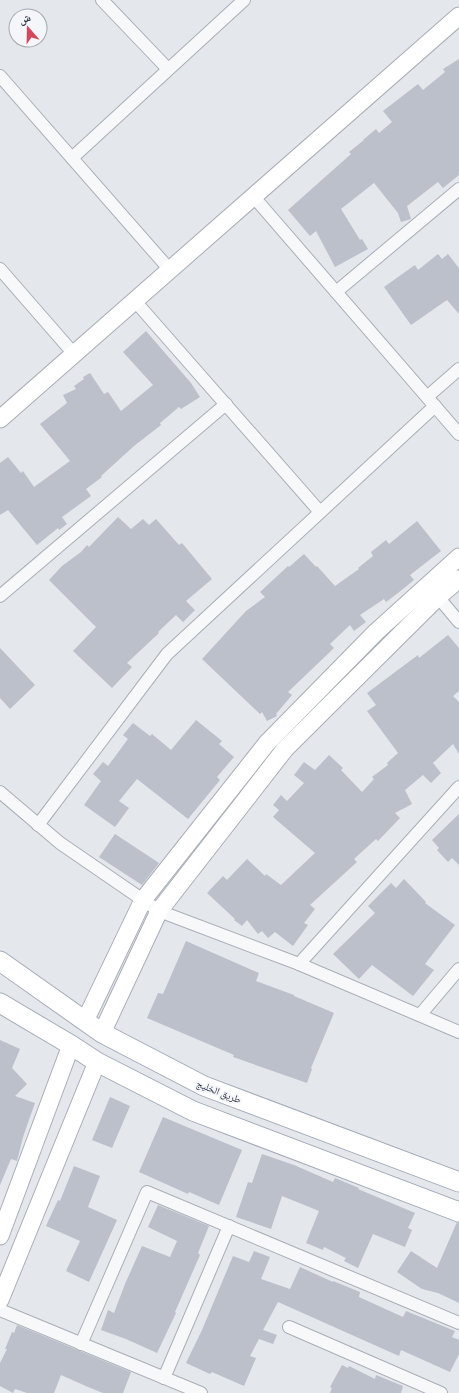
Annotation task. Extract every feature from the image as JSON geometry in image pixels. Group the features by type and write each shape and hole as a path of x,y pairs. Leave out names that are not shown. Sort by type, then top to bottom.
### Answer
{"main road":[{"name":"طريق الخليج","path":"0,961 102,1032 204,1086 459,1182"},
{"path":"0,1003 97,1062 193,1110 459,1212"}],"street":[{"path":"102,0 168,70"},
{"path":"72,158 244,0"},
{"path":"0,419 459,16"},
{"path":"0,76 170,270"},
{"path":"336,292 459,189"},
{"path":"253,196 459,434"},
{"path":"0,269 74,354"},
{"path":"135,300 320,512"},
{"path":"427,397 459,369"},
{"path":"0,596 226,404"},
{"path":"38,825 166,654 435,406"},
{"path":"85,1021 143,900 267,743 376,632 459,556"},
{"path":"102,1032 159,911 285,749 438,597 459,579"},
{"path":"438,597 459,622"},
{"path":"299,964 459,787"},
{"path":"0,792 60,843 159,911 299,964 459,1032"},
{"path":"420,1015 459,969"},
{"path":"0,1236 71,1045"},
{"path":"0,1300 97,1062"},
{"path":"82,1344 147,1192 459,1323"},
{"path":"164,1378 229,1226"},
{"path":"0,1310 201,1393"},
{"path":"289,1327 441,1393"}],"building":[{"path":"459,59 459,175 443,188 438,182 407,206 411,219 401,222 398,213 374,183 341,209 360,240 362,239 368,249 335,267 316,231 310,236 288,210 351,154 349,152 376,129 379,133 392,122 383,111 418,84 423,90 445,72 443,69"},
{"path":"438,254 442,259 448,254 459,268 459,314 447,300 411,325 384,287 415,265 418,270"},
{"path":"146,331 191,383 200,397 181,409 179,407 160,423 161,425 134,446 101,476 102,477 86,489 91,496 62,517 67,524 59,530 58,528 37,545 8,510 0,515 0,463 8,457 21,473 23,471 34,487 70,461 40,424 67,403 63,395 76,389 74,386 84,379 83,377 90,373 104,394 108,392 121,411 153,385 123,352"},
{"path":"118,517 131,529 143,519 149,525 156,519 179,545 182,543 212,579 186,601 195,610 183,622 176,615 127,663 132,667 112,688 73,651 96,627 49,580 62,566 81,552 87,545 89,547"},
{"path":"417,521 441,551 410,575 414,580 398,593 386,602 384,599 360,615 366,622 354,631 350,625 330,644 334,648 288,692 292,695 276,714 277,716 267,721 262,712 260,714 202,659 246,611 265,597 260,592 288,566 289,567 304,554 335,586 359,569 358,568 373,556 371,552 386,540 389,544"},
{"path":"448,635 459,648 459,691 453,696 459,702 459,754 453,744 433,763 441,773 431,783 423,775 405,790 412,804 395,813 400,818 378,841 376,839 354,859 357,862 310,905 315,909 304,923 308,925 293,946 275,932 268,938 262,931 258,934 247,920 242,926 207,893 223,876 227,880 247,859 265,876 266,874 281,885 315,853 273,817 279,810 273,805 281,795 287,801 304,783 294,775 304,762 315,770 329,755 343,768 341,770 362,792 374,779 372,777 388,765 387,763 398,753 367,711 376,705 367,693 418,655 419,658"},
{"path":"0,648 35,685 10,709 0,698"},
{"path":"196,720 222,741 219,744 234,757 217,777 220,780 188,819 137,779 119,801 129,808 115,827 84,805 101,781 93,774 103,762 108,766 128,739 123,735 133,723 150,736 152,734 171,750"},
{"path":"459,814 459,865 452,858 448,862 437,850 439,848 432,840"},
{"path":"115,834 159,863 142,885 99,857"},
{"path":"404,879 426,902 425,903 455,925 425,964 434,970 413,996 372,965 359,979 333,954 375,913 368,906 391,883 396,888"},
{"path":"186,941 259,973 256,981 294,995 334,1013 311,1068 312,1069 307,1083 233,1057 234,1055 147,1018 158,993 163,994"},
{"path":"0,1040 20,1049 12,1068 27,1084 15,1096 35,1103 23,1137 17,1161 11,1159 0,1185"},
{"path":"110,1097 130,1106 112,1148 92,1140"},
{"path":"163,1117 242,1150 219,1205 189,1192 188,1194 139,1172"},
{"path":"262,1154 294,1165 333,1182 335,1178 415,1213 408,1228 412,1230 405,1247 373,1234 358,1268 344,1261 346,1258 324,1247 323,1250 306,1243 319,1211 282,1196 271,1229 236,1217 248,1182 252,1183"},
{"path":"74,1166 100,1176 88,1207 117,1220 89,1282 66,1271 80,1241 46,1226 58,1200 60,1201"},
{"path":"158,1205 209,1226 198,1253 200,1255 175,1312 176,1313 157,1353 101,1330 108,1310 114,1313 142,1246 170,1257 177,1241 148,1227"},
{"path":"457,1222 459,1223 459,1303 438,1293 422,1289 397,1272 411,1251 437,1268"},
{"path":"254,1251 270,1257 261,1279 290,1289 300,1267 360,1292 359,1297 403,1317 406,1311 455,1331 452,1337 459,1340 459,1354 450,1372 401,1350 399,1356 278,1302 263,1330 277,1335 273,1344 259,1339 250,1356 256,1358 244,1386 212,1372 210,1374 186,1363 202,1330 233,1256 249,1262"},
{"path":"17,1325 131,1372 123,1393 103,1393 61,1375 54,1393 27,1393 15,1389 13,1393 0,1386 0,1363 7,1349 5,1349 12,1332 14,1333"},
{"path":"342,1365 348,1368 349,1366 375,1379 376,1375 403,1386 401,1393 330,1393 332,1388 330,1387"}]}
